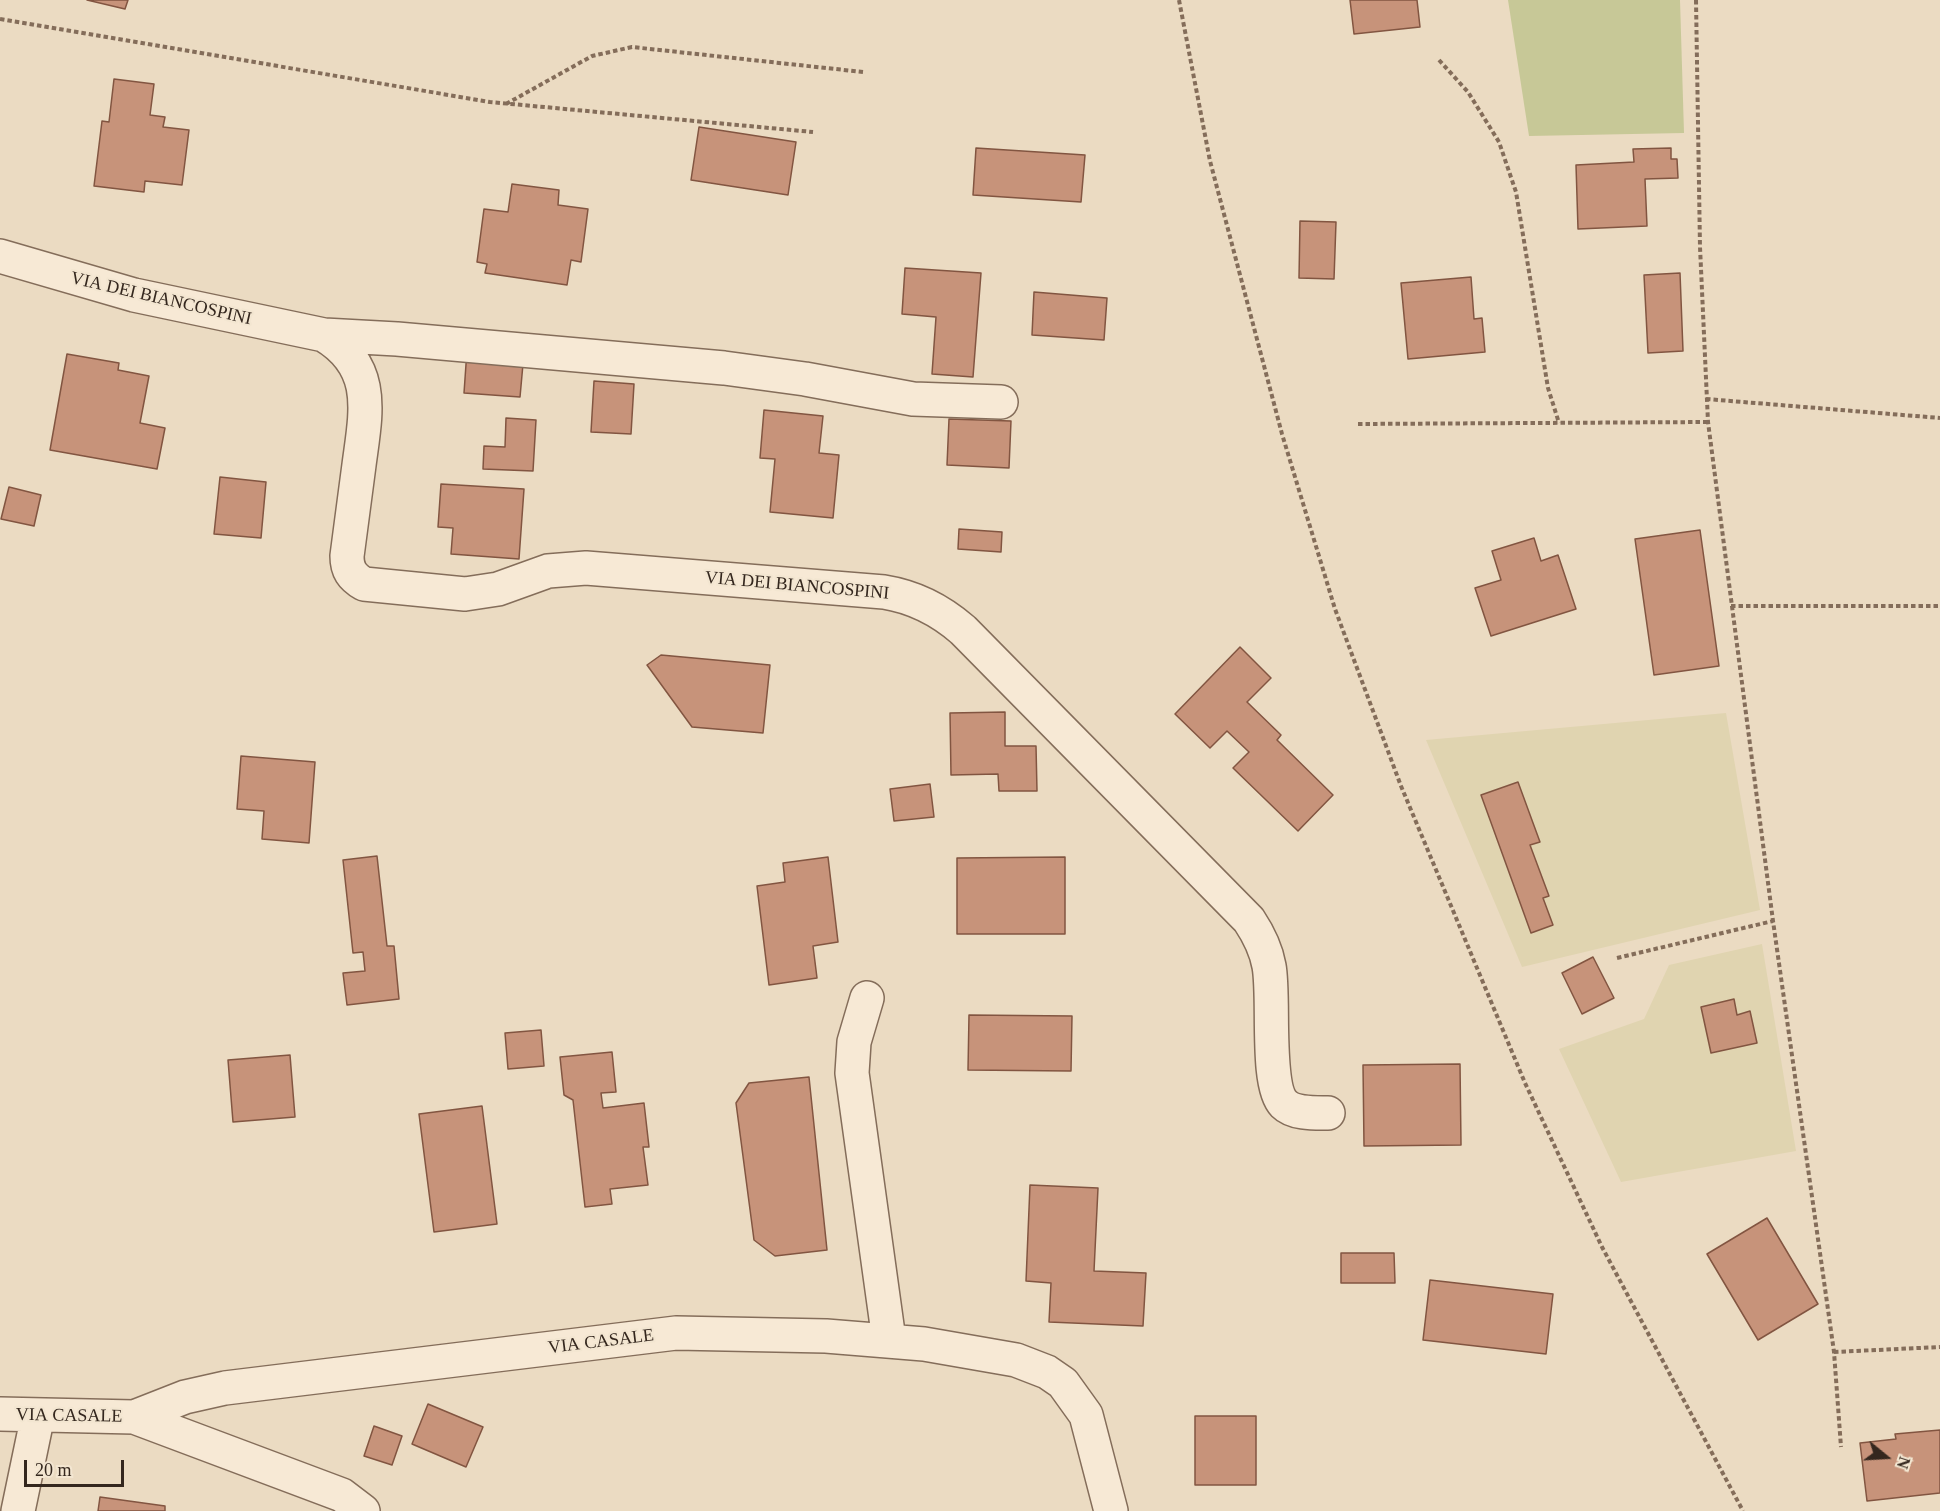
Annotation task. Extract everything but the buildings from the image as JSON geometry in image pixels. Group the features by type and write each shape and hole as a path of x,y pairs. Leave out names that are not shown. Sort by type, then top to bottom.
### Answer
{"street":[{"name":"VIA DEI BIANCOSPINI","path":"0,256 89,284 324,335 691,364 772,374 930,401 1002,402"},
{"name":"VIA DEI BIANCOSPINI","path":"324,335 339,345 352,360 364,390 365,418 347,556 349,570 355,579 374,587 465,594 498,589 548,571 607,569 884,592 912,598 940,612 963,630 1249,920 1262,941 1269,967 1274,1077 1279,1097 1285,1105 1295,1110 1328,1113"},
{"path":"867,998 854,1042 852,1073 889,1340"},
{"name":"VIA CASALE","path":"0,1414 134,1417 185,1397 225,1388 676,1333 889,1340 1016,1360 1047,1372 1063,1383 1086,1415 1111,1511"},
{"path":"18,1511 38,1415"},
{"path":"134,1417 342,1495 363,1511"}],"path":[{"path":"1179,0 1210,161 1282,434 1335,609 1401,786 1525,1083 1602,1247 1743,1511"},
{"path":"1696,0 1708,422 1773,921 1834,1352 1841,1447"},
{"path":"0,19 506,104 813,132"},
{"path":"506,104 603,51 632,47 863,72"},
{"path":"1439,60 1468,92 1499,142 1512,182 1548,388 1558,423"},
{"path":"1706,399 1940,418"},
{"path":"1358,424 1708,422"},
{"path":"1731,606 1940,606"},
{"path":"1617,958 1773,921"},
{"path":"1834,1352 1940,1347"}],"shaded area":[{"path":"1726,713 1760,910 1522,967 1426,740","holes":["1517,782 1540,841 1530,845 1543,898 1531,933 1481,795"]},
{"path":"1762,944 1796,1151 1621,1182 1559,1049 1644,1019 1669,965","holes":["1733,999 1737,1015 1750,1012 1757,1043 1711,1053 1701,1007"]}],"green space":[{"path":"1508,0 1680,0 1684,133 1529,136"}]}
